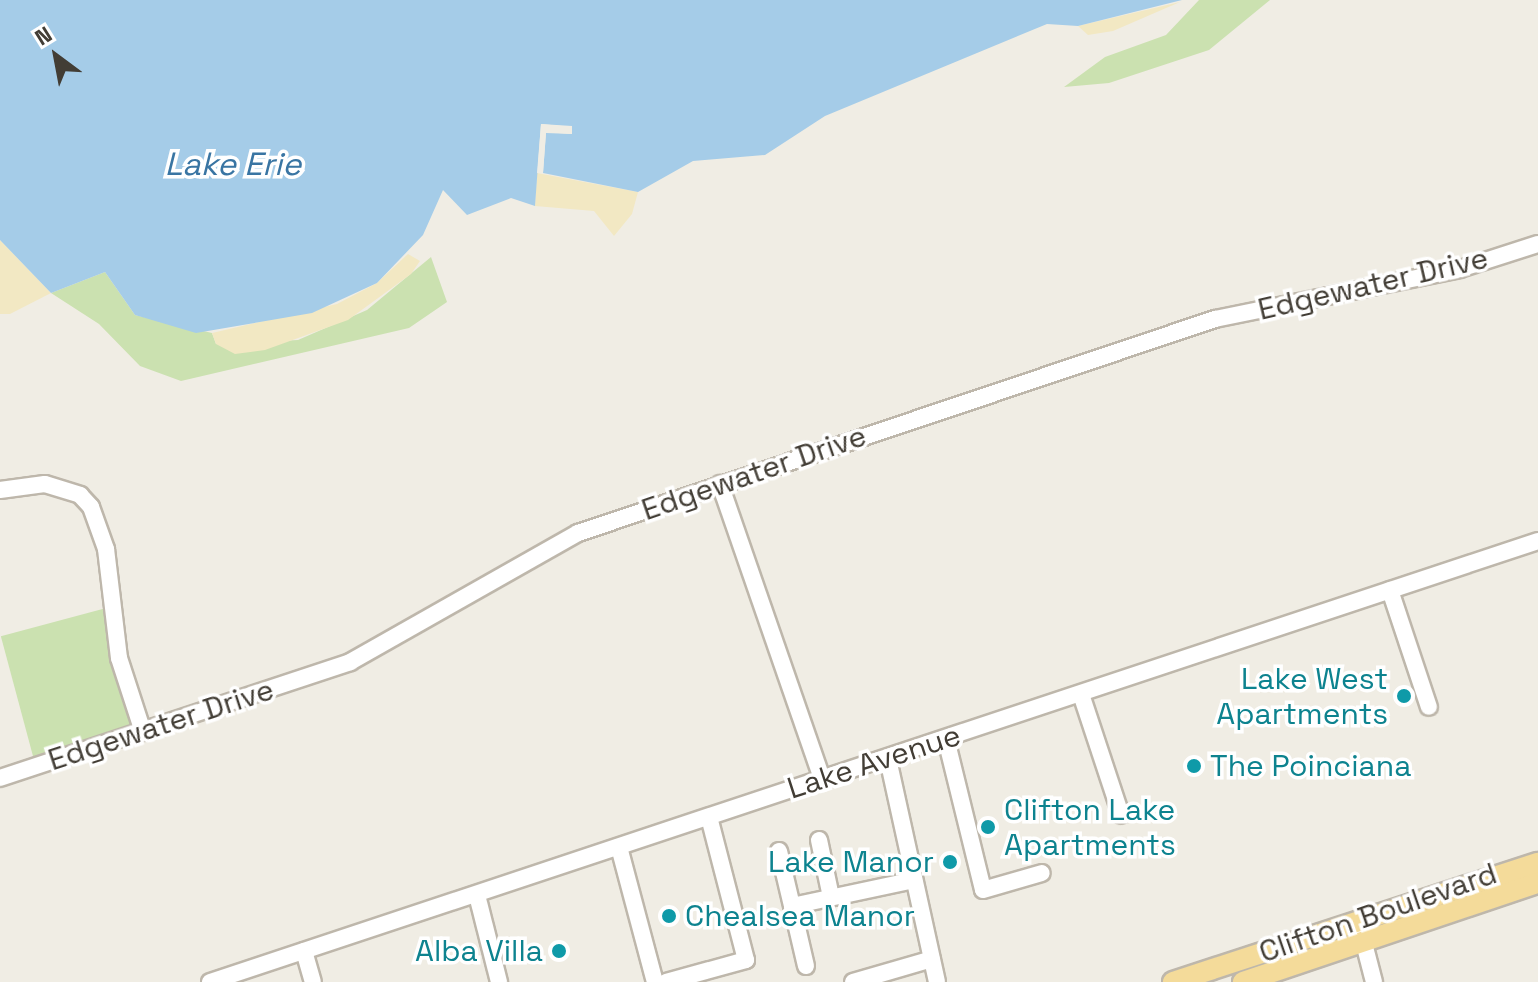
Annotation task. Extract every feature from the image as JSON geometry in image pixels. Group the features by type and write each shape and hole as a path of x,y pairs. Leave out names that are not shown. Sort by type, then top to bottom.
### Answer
{"main road":[{"name":"Clifton Boulevard","path":"1173,982 1538,863"},
{"name":"Clifton Boulevard","path":"1243,982 1538,883"}],"street":[{"name":"Edgewater Drive","path":"0,778 350,662 578,533 1215,319 1460,269 1538,244"},
{"path":"0,490 45,484 80,495 91,507 106,549 119,658 143,732"},
{"path":"720,484 822,779"},
{"name":"Lake Avenue","path":"210,982 1538,541"},
{"path":"1390,590 1429,707"},
{"path":"1081,694 1121,815"},
{"path":"946,739 983,890 1042,873"},
{"path":"888,759 937,982"},
{"path":"666,982 746,960 709,817"},
{"path":"819,840 831,897"},
{"path":"619,847 655,982"},
{"path":"779,851 806,966"},
{"path":"792,906 914,880"},
{"path":"477,895 499,982"},
{"path":"1358,920 1374,982"},
{"path":"304,951 313,982"},
{"path":"853,982 932,959"}],"green space":[{"path":"1199,0 1270,0 1209,50 1109,83 1064,87 1105,57 1166,35"},
{"path":"431,257 447,302 409,328 181,381 140,366 99,324 51,293 105,272 135,315 212,333 216,344 298,340 367,310"},
{"path":"110,607 143,732 34,761 1,636"}],"sand":[{"path":"1180,2 1113,31 1088,35 1078,26"},
{"path":"537,173 638,192 632,214 614,236 594,211 535,206"},
{"path":"0,240 51,293 10,314 0,314"},
{"path":"408,254 420,261 411,274 348,320 265,350 235,354 216,344 212,333 337,304 377,283"}],"water":[{"name":"Lake Erie","path":"0,0 1182,0 1078,26 1047,24 825,116 765,155 693,161 638,192 543,173 546,132 571,134 572,127 541,124 535,206 511,198 467,215 443,190 423,235 377,283 312,313 196,333 135,315 105,272 51,293 0,240"}],"pier":[{"path":"541,124 572,126 572,134 546,133 543,173 537,173"}],"place":[{"name":"Lake West Apartments","path":"1404,696"},
{"name":"The Poinciana","path":"1194,766"},
{"name":"Clifton Lake Apartments","path":"988,827"},
{"name":"Lake Manor","path":"950,862"},
{"name":"Chealsea Manor","path":"669,916"},
{"name":"Alba Villa","path":"559,951"}]}
